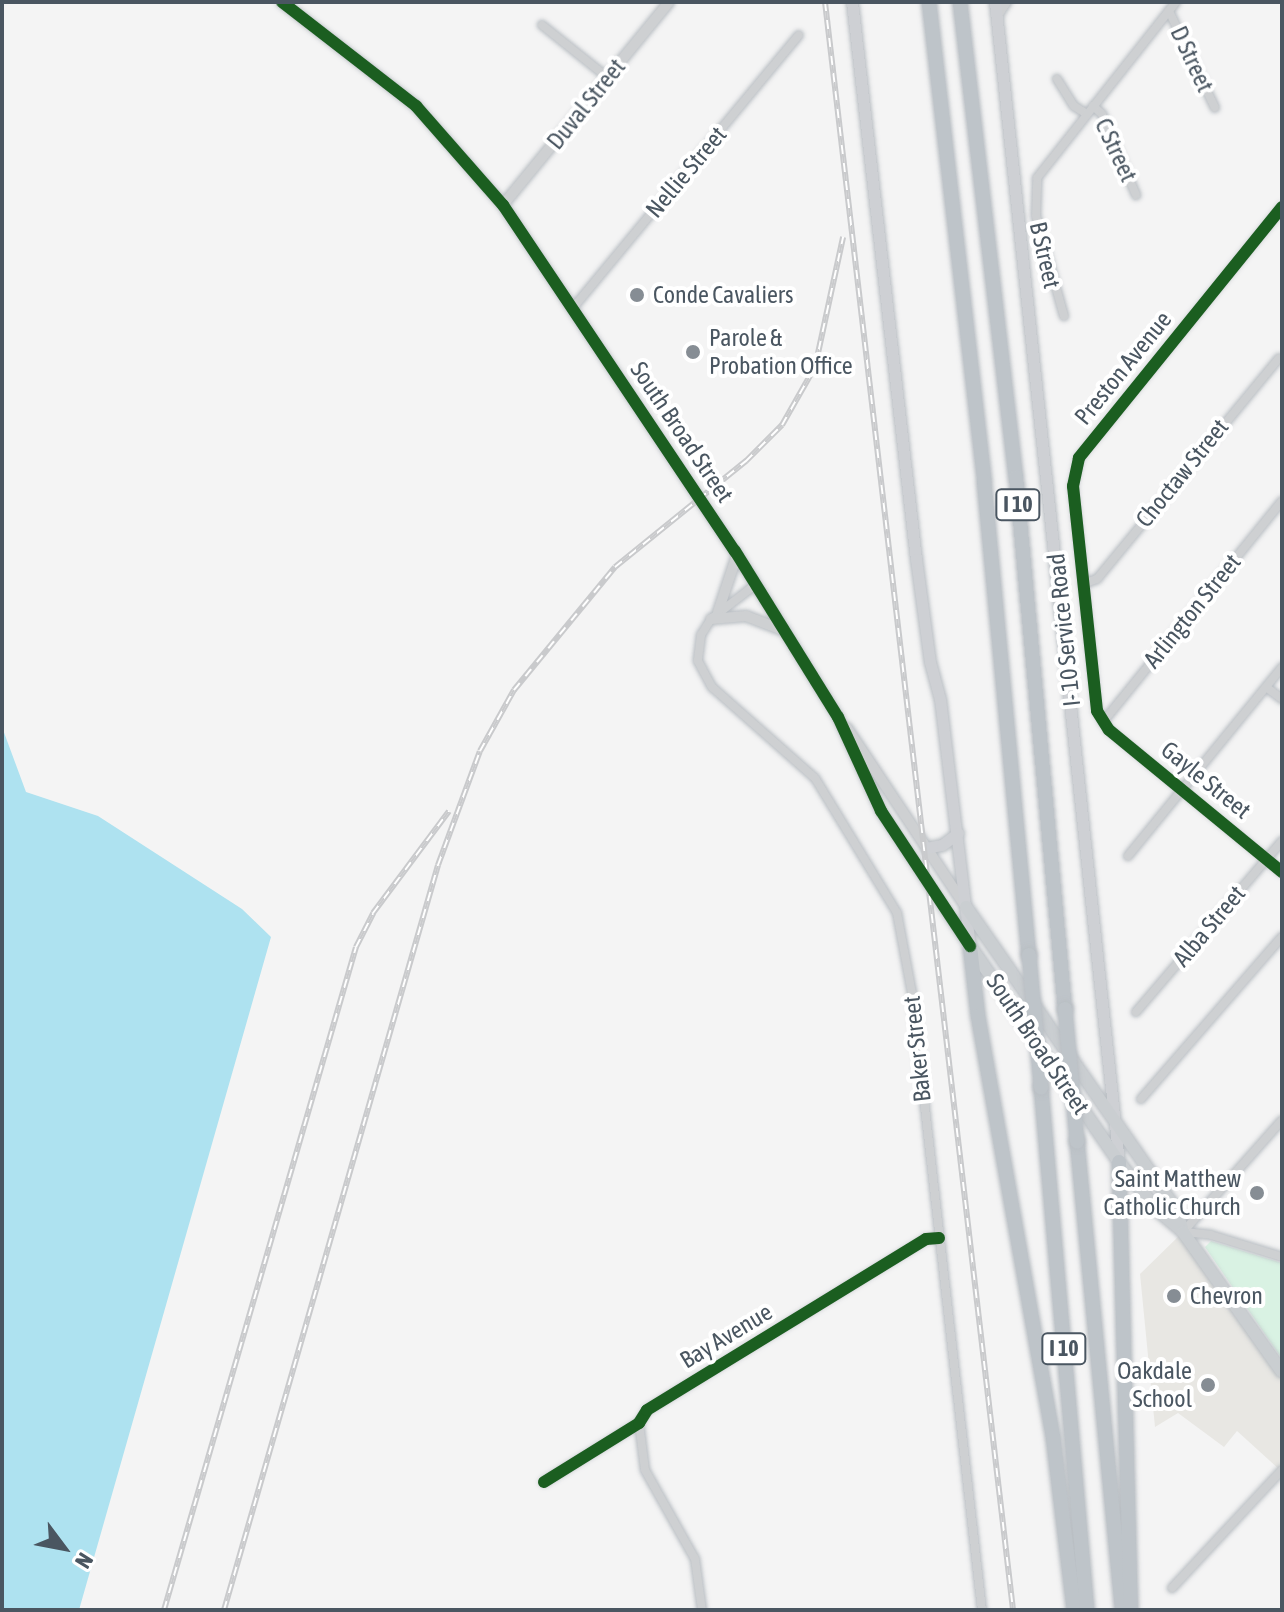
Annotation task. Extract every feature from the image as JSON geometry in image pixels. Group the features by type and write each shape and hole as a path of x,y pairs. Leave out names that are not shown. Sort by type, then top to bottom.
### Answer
{"highway":[{"name":"I 10","path":"929,2 978,418 1087,1610"},
{"name":"I 10","path":"960,2 1016,477 1122,1610"},
{"path":"970,946 978,1016 1053,1437 1074,1610"},
{"path":"1119,1162 1131,1610"}],"main road":[{"path":"852,2 916,559 958,833 970,946"},
{"name":"I- 10 Service Road","path":"995,2 1119,1162"},
{"path":"926,848 942,845 958,833"},
{"name":"South Broad Street","path":"966,907 1177,1211 1183,1232"},
{"name":"South Broad Street","path":"970,946 1119,1162 1156,1209 1183,1232 1282,1372"}],"street":[{"name":"South Broad Street","path":"282,2 408,99 462,153 503,205 785,631 838,717 881,811 970,946"},
{"name":"Duval Street","path":"503,205 669,2"},
{"path":"997,18 1007,2"},
{"path":"1087,114 1176,2"},
{"name":"D Street","path":"1169,11 1215,108"},
{"path":"542,25 607,77"},
{"name":"Nellie Street","path":"573,308 799,35"},
{"name":"C Street","path":"1057,79 1074,106 1087,114"},
{"name":"C Street","path":"1093,106 1102,114 1136,195"},
{"name":"B Street","path":"1064,316 1036,216 1035,190 1041,170 1087,114"},
{"name":"Preston Avenue","path":"1103,722 1094,698 1073,486 1079,458 1282,207"},
{"name":"Choctaw Street","path":"1083,584 1097,579 1279,358"},
{"name":"Arlington Street","path":"1103,722 1282,501"},
{"path":"715,616 737,555"},
{"path":"715,616 755,585"},
{"path":"715,616 746,616 785,631"},
{"name":"Baker Street","path":"715,616 697,649 702,674 815,778 897,913 912,993 982,1610"},
{"path":"1128,856 1282,667"},
{"path":"1266,687 1282,699"},
{"name":"South Broad Street","path":"838,717 867,752 966,907"},
{"name":"Gayle Street","path":"1103,722 1282,872"},
{"name":"Alba Street","path":"1136,1012 1282,841"},
{"path":"1141,1099 1282,937"},
{"path":"1183,1232 1282,1120"},
{"path":"1183,1232 1211,1235 1282,1257"},
{"name":"Bay Avenue","path":"544,1482 639,1423 647,1410 926,1239 939,1238"},
{"path":"639,1423 645,1470 653,1493 695,1559 702,1610"},
{"path":"1172,1588 1282,1470"}],"shaded area":[{"path":"1183,1232 1282,1372 1281,1471 1237,1431 1224,1447 1178,1413 1155,1427 1140,1274"}],"green space":[{"path":"1211,1241 1282,1263 1282,1359 1205,1247"}],"water":[{"path":"2,727 26,792 98,816 242,909 271,937 79,1610 2,1610"}],"railway":[{"path":"825,2 1013,1610"},
{"path":"224,1610 438,865 480,751 514,690 615,567 746,461 782,425 815,367 843,237"},
{"path":"164,1610 356,947 373,913 449,811"}],"cycle path":[{"path":"282,2 416,106 503,205 735,551 838,717 881,811 970,946"},
{"path":"1282,207 1079,458 1073,486 1097,711 1109,730 1282,872"},
{"path":"544,1482 639,1423 647,1410 926,1239 939,1238"}],"place":[{"name":"Conde Cavaliers","path":"637,295"},
{"name":"Parole & Probation Office","path":"693,352"},
{"name":"Saint Matthew Catholic Church","path":"1257,1193"},
{"name":"Chevron","path":"1174,1296"},
{"name":"Oakdale School","path":"1208,1385"}]}
